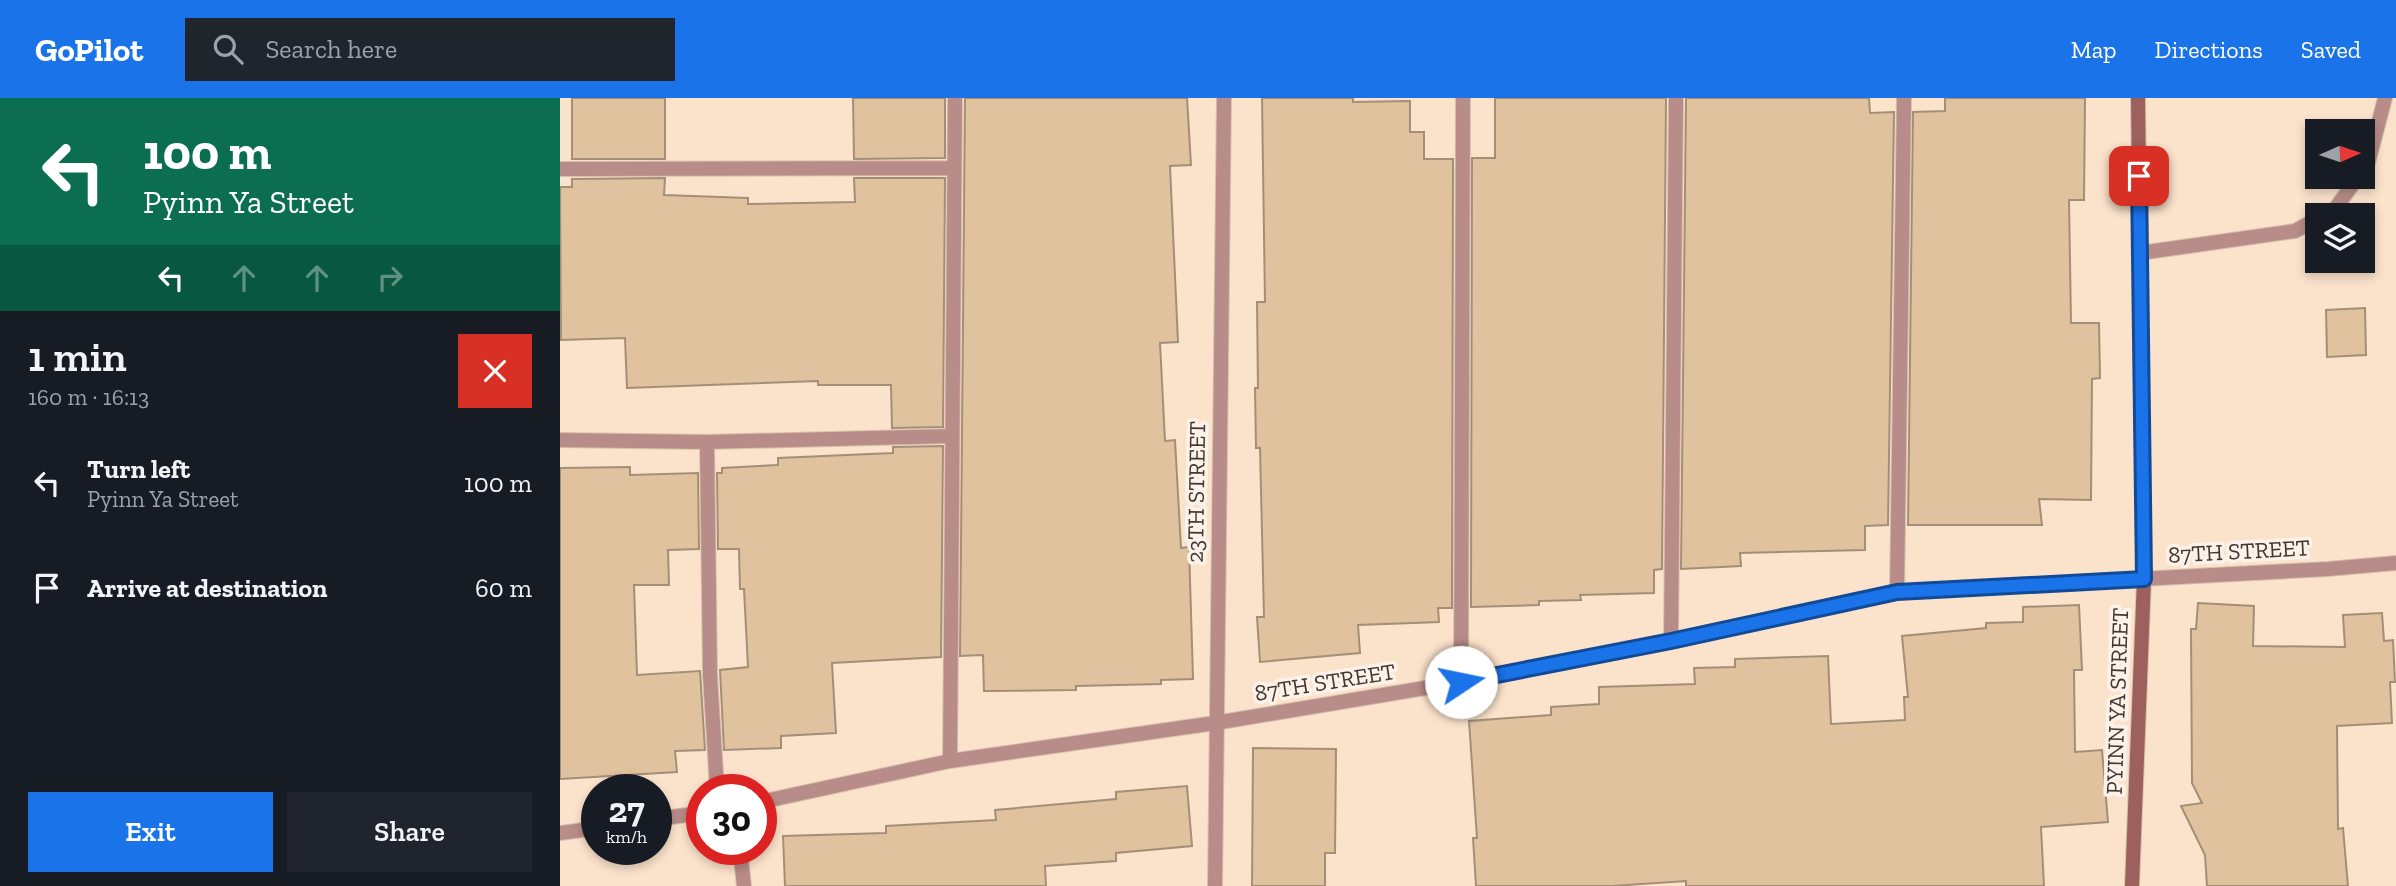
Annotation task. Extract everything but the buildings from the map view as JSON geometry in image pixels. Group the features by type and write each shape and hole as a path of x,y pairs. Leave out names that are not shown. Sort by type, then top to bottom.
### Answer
{"main road":[{"name":"PYINN YA STREET","path":"2132,886 2144,579 2138,98"}],"street":[{"path":"950,761 955,98"},
{"name":"23TH STREET","path":"1215,886 1224,98"},
{"path":"1461,682 1463,98"},
{"path":"1671,641 1676,98"},
{"path":"1897,592 1904,98"},
{"path":"2375,136 2385,98"},
{"path":"560,169 954,167"},
{"path":"2140,253 2295,231 2305,226"},
{"path":"560,440 707,442 952,436"},
{"path":"707,442 710,675 716,774"},
{"name":"87TH STREET","path":"777,799 950,761 1215,723 1461,682 1671,641 1897,592 2396,563"},
{"path":"560,833 581,830"},
{"path":"742,865 744,886"}],"route":[{"path":"1461,682 1671,641 1897,592 2144,579 2139,176"}]}
